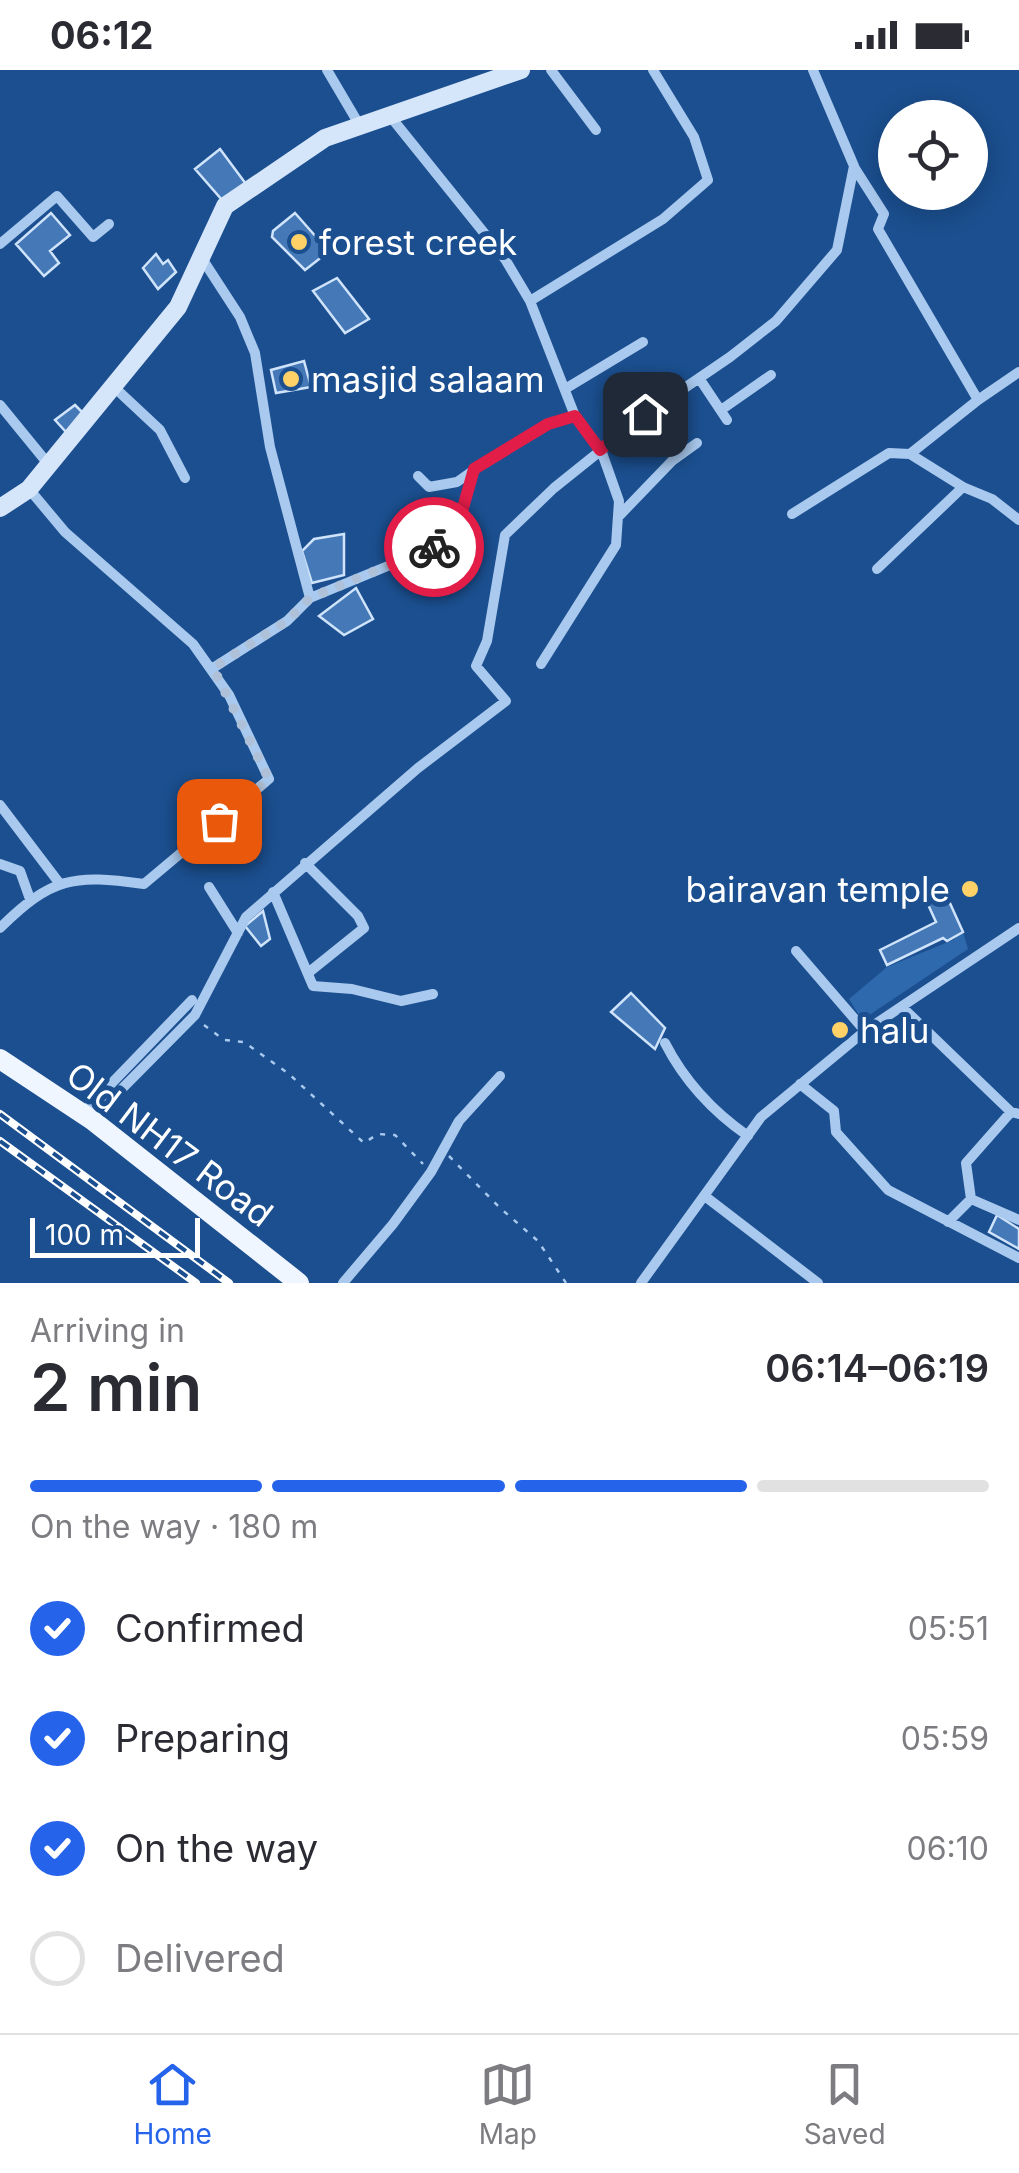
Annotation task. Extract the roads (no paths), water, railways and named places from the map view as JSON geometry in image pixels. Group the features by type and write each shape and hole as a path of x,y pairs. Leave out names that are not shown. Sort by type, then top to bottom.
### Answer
{"main road":[{"name":"Old NH17 Road","path":"0,1060 87,1117 298,1283"}],"street":[{"path":"328,70 360,126"},
{"path":"0,508 29,489 178,307 225,206 324,138 521,70"},
{"path":"551,70 596,130"},
{"path":"530,301 664,219 708,180 694,137 653,70"},
{"path":"812,70 854,166 884,214 878,228 978,400"},
{"path":"390,116 505,259 530,301 575,416 600,450 619,502 616,545 540,664"},
{"path":"87,1117 195,1015 246,917 305,863 506,701 476,666 487,641 504,535 600,450 776,321 837,250 854,166"},
{"path":"0,244 57,196 94,236 109,224"},
{"path":"203,260 240,317 255,354 270,447 310,598"},
{"path":"565,390 643,342"},
{"path":"910,454 1019,372"},
{"path":"698,378 724,415 771,375"},
{"path":"114,387 160,430 185,478"},
{"path":"0,405 49,465"},
{"path":"418,476 429,488 457,482 548,424 575,416"},
{"path":"620,516 672,461 698,442"},
{"path":"792,514 889,453 910,454 963,487 992,499 1019,520"},
{"path":"213,668 287,621 310,598 434,548 459,522 474,469"},
{"path":"877,570 963,487"},
{"path":"0,928 30,899 60,884 94,877 144,884 269,779 213,668 193,644 65,532 29,489"},
{"path":"0,804 60,884"},
{"path":"305,863 358,916 364,928 308,974"},
{"path":"0,864 20,871 30,899"},
{"path":"209,887 238,932"},
{"path":"273,892 313,986 352,989 401,1001 433,994"},
{"path":"641,1283 761,1118 866,1031 1019,928"},
{"path":"796,951 866,1031"},
{"path":"87,1117 192,1000"},
{"path":"902,1007 1015,1113 966,1162 970,1200"},
{"path":"664,1043 683,1078 726,1121 748,1136"},
{"path":"342,1283 394,1224 431,1172 459,1120 500,1076"},
{"path":"800,1084 834,1111 836,1132 888,1190 1019,1258"},
{"path":"706,1197 818,1283"},
{"path":"948,1222 970,1200"},
{"path":"970,1200 1019,1220"}],"railway":[{"path":"0,1114 229,1283"},
{"path":"0,1141 196,1283"}],"place":[{"name":"forest creek","path":"299,242"},
{"name":"masjid salaam","path":"291,379"},
{"name":"bairavan temple","path":"970,889"},
{"name":"halu","path":"840,1030"}]}
